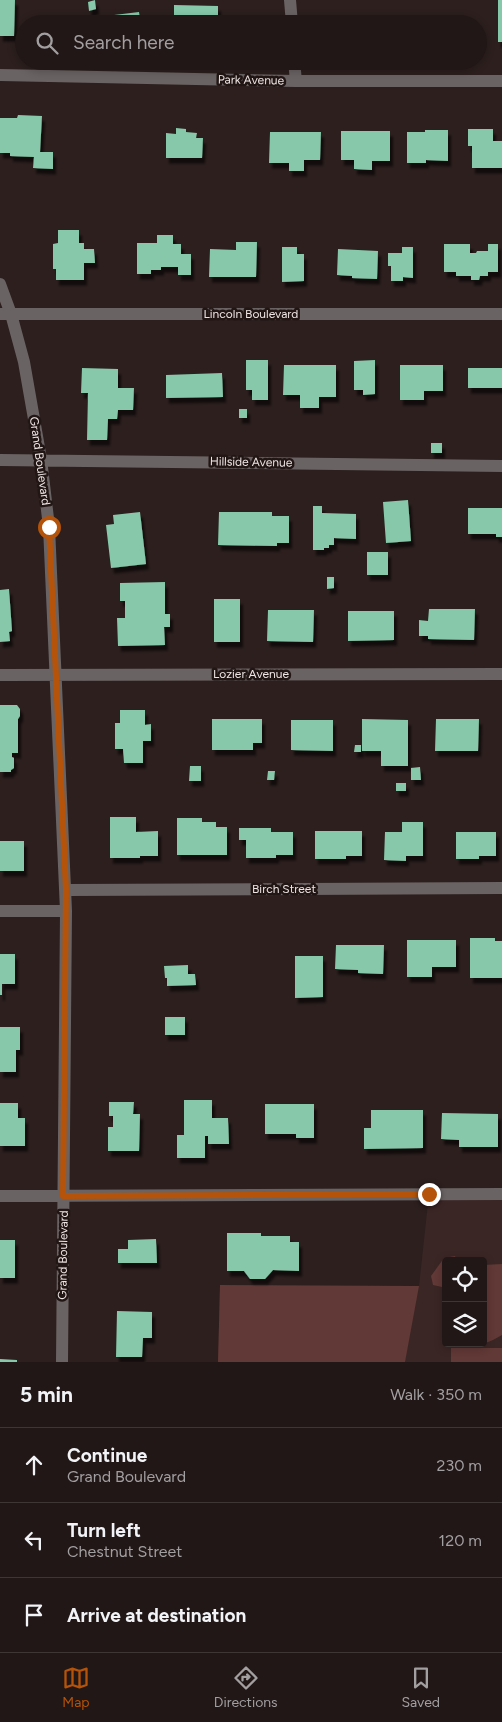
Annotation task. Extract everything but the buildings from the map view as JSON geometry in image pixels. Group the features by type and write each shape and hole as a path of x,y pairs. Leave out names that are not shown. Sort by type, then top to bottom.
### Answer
{"street":[{"path":"290,0 291,15"},
{"path":"295,70 296,82"},
{"name":"Park Avenue","path":"0,75 296,82 502,81"},
{"name":"Grand Boulevard","path":"0,284 6,314 24,362 41,459 49,527 66,890 62,1362"},
{"name":"Lincoln Boulevard","path":"6,314 502,314"},
{"name":"Hillside Avenue","path":"0,460 502,466"},
{"name":"Lozier Avenue","path":"0,675 502,674"},
{"name":"Birch Street","path":"66,890 502,888"},
{"path":"0,911 66,911"},
{"path":"0,1196 502,1194"}],"shaded area":[{"path":"429,1194 502,1194 502,1362 218,1362 220,1285 419,1286"},
{"path":"442,1261 442,1287 433,1285 431,1276"},
{"path":"502,1264 502,1335 487,1342 487,1302 487,1265"},
{"path":"220,1285 419,1286 405,1362 218,1362"},
{"path":"451,1348 502,1348 502,1362 451,1362"}],"route":[{"path":"49,527 66,890 63,1196 429,1194"}]}
